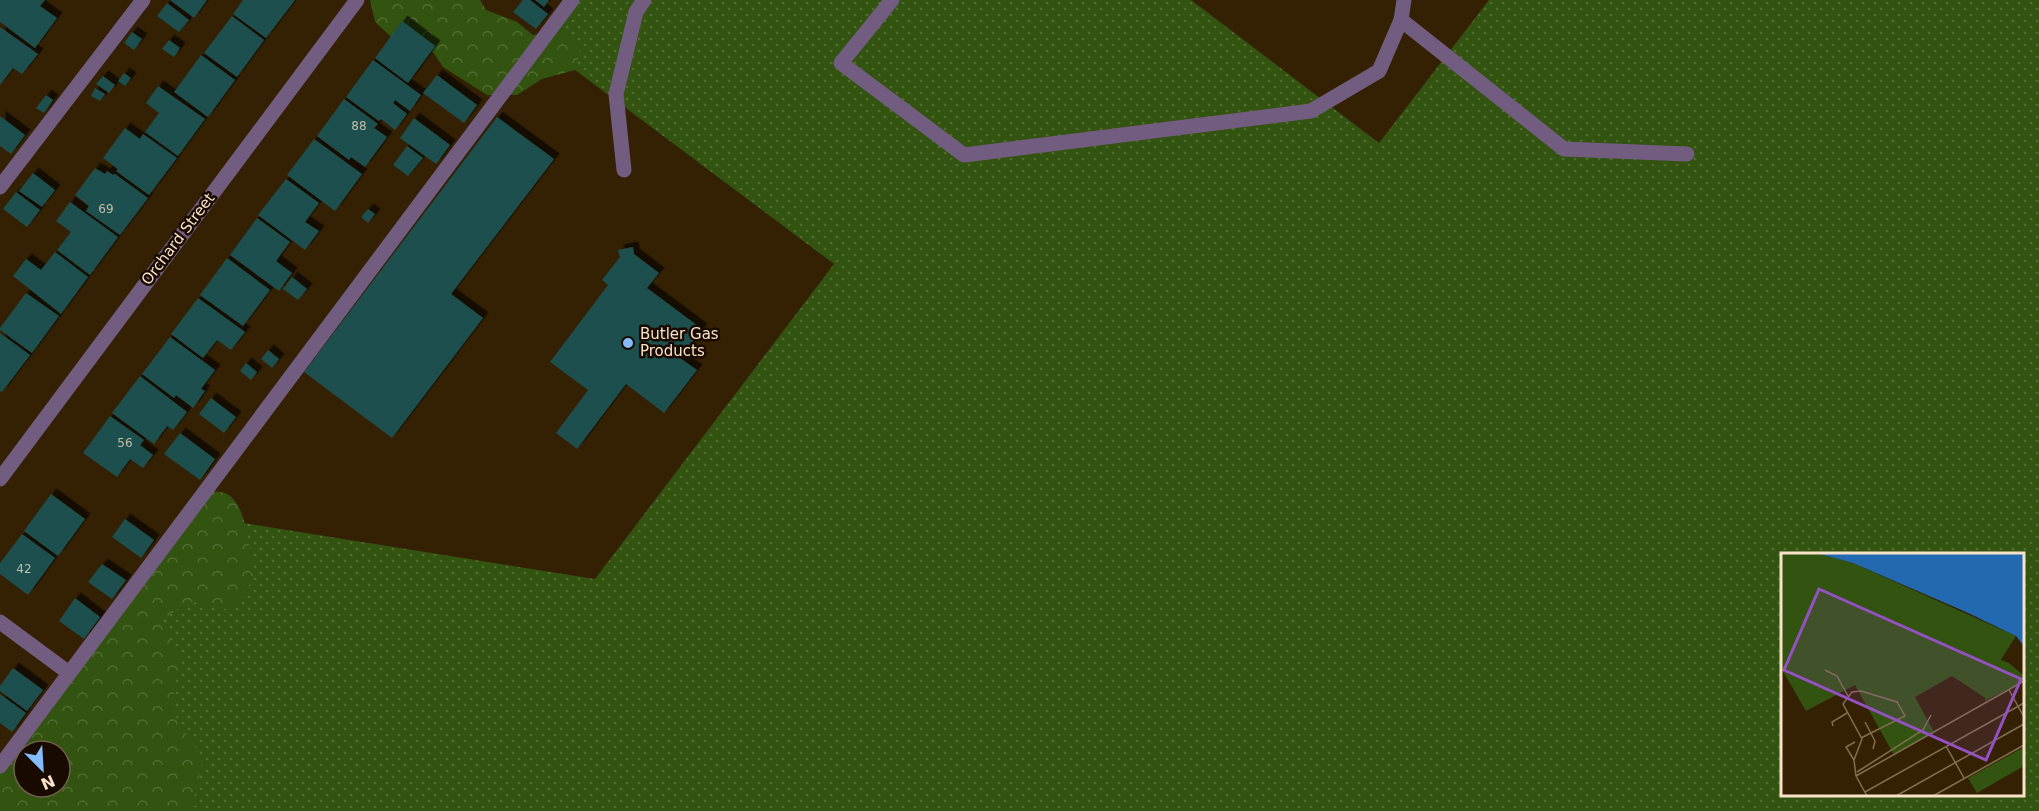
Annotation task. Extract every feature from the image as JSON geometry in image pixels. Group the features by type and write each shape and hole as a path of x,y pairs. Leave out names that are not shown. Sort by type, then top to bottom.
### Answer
{"street":[{"path":"0,187 142,0"},
{"name":"Orchard Street","path":"0,479 357,0"},
{"path":"0,766 572,0"},
{"path":"624,170 616,94 636,12 644,0"},
{"path":"892,0 841,63 964,155 1311,111 1379,71 1401,20 1404,0"},
{"path":"1401,20 1564,148 1687,154"},
{"path":"0,622 69,673"}],"green space":[{"path":"370,0 480,0 486,10 517,22 533,35 565,30 580,50 575,70 542,79 517,95 487,95 443,67 433,52 402,47 375,22"},
{"path":"572,0 1191,0 1379,143 1489,0 2039,0 2039,811 0,811 0,766 12,752 12,799 72,799 72,739 23,739 212,518 595,579 834,264 539,43"},
{"path":"206,492 223,492 233,498 239,507 247,531 254,579 229,610 189,601 161,621 180,658 171,709 203,759 192,806 205,811 0,811 0,773 12,757 12,799 72,799 72,739 25,739"}],"building":[{"path":"0,0 45,0 40,6 57,18 35,48 0,22"},
{"path":"170,0 207,0 194,18"},
{"path":"243,0 295,0 266,38 233,14"},
{"path":"523,0 530,0 548,14 536,29 513,12"},
{"path":"535,0 549,0 544,7"},
{"path":"167,3 189,20 179,32 157,16"},
{"path":"232,16 264,40 237,77 204,53"},
{"path":"402,21 435,46 408,83 375,58"},
{"path":"0,27 38,54 22,74 13,68 0,85"},
{"path":"132,32 142,39 134,50 124,43"},
{"path":"169,40 180,48 174,57 162,49"},
{"path":"201,55 235,80 208,117 174,92"},
{"path":"373,60 421,95 410,111 395,100 393,103 407,114 395,130 346,97"},
{"path":"124,73 131,78 125,86 118,81"},
{"path":"437,75 477,105 464,123 423,93"},
{"path":"103,76 115,85 109,93 96,84"},
{"path":"158,86 205,119 178,156 145,132 159,113 146,103"},
{"path":"95,88 105,94 100,101 91,96"},
{"path":"46,95 53,100 44,113 36,108"},
{"path":"344,99 378,124 374,128 387,137 365,167 351,157 349,160 317,136"},
{"path":"0,116 25,135 11,154 0,146"},
{"path":"497,117 554,159 451,294 483,318 392,438 304,372"},
{"path":"414,118 450,145 436,164 400,138"},
{"path":"125,128 140,139 143,134 177,158 149,195 116,171 118,169 103,158"},
{"path":"314,139 362,174 335,211 287,175"},
{"path":"407,146 423,158 408,176 393,165"},
{"path":"95,168 105,174 107,171 115,174 148,198 120,235 86,211 89,206 75,195"},
{"path":"33,173 55,190 42,207 19,191"},
{"path":"286,179 319,203 305,222 319,231 305,250 258,215"},
{"path":"16,192 40,210 27,227 3,209"},
{"path":"70,202 118,237 90,275 57,250 71,232 56,221"},
{"path":"368,209 375,214 368,223 361,217"},
{"path":"257,218 290,242 276,261 292,273 279,291 230,255"},
{"name":"Butler Gas Products","path":"633,247 634,254 659,273 647,288 702,329 680,358 697,370 664,413 626,384 577,449 556,433 588,390 550,362 608,285 602,280 620,257 618,250"},
{"path":"55,252 88,277 61,314 13,276 26,259 41,270"},
{"path":"227,258 270,290 243,326 200,295"},
{"path":"292,277 307,289 298,300 283,289"},
{"path":"26,293 59,316 32,353 0,330"},
{"path":"198,298 245,332 231,350 217,340 203,358 171,334"},
{"path":"0,333 30,355 2,392 0,391"},
{"path":"170,337 215,370 201,389 205,391 193,408 176,395 174,398 142,374"},
{"path":"268,350 279,359 272,368 261,359"},
{"path":"246,363 257,372 251,380 240,371"},
{"path":"140,376 187,412 173,430 167,426 154,444 112,413"},
{"path":"211,398 236,417 224,433 199,414"},
{"path":"110,416 144,440 140,445 153,455 143,468 130,459 117,477 83,453"},
{"path":"180,433 215,459 200,480 164,454"},
{"path":"51,494 85,519 58,556 24,531"},
{"path":"125,519 154,540 141,558 112,537"},
{"path":"22,534 55,558 28,595 0,574 0,563"},
{"path":"102,564 126,580 112,599 88,582"},
{"path":"75,598 100,617 84,639 59,621"},
{"path":"13,668 43,690 27,711 0,691 0,686"},
{"path":"0,694 26,713 12,732 0,723"}],"place":[{"name":"Butler Gas Products","path":"628,343"}]}
